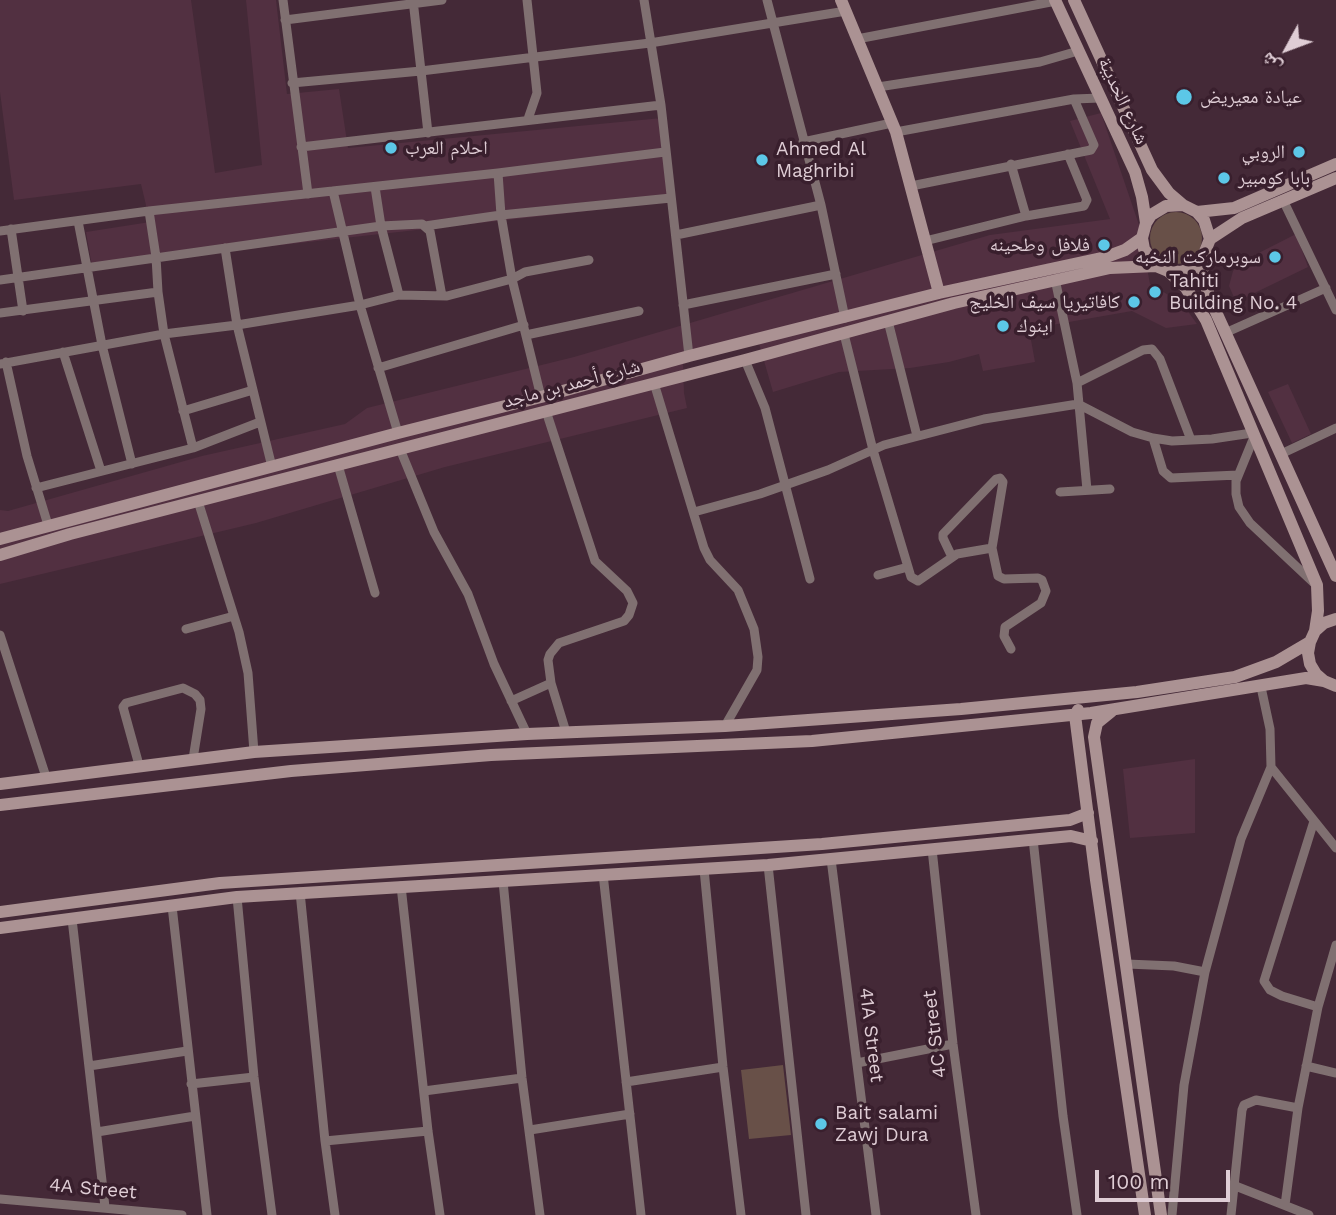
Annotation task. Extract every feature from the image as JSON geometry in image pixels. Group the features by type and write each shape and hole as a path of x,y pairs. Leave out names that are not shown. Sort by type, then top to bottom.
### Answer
{"street":[{"path":"283,0 308,194"},
{"path":"285,20 442,0"},
{"path":"527,0 537,93 528,119"},
{"path":"644,0 661,106 689,356"},
{"path":"766,0 821,205 845,318"},
{"name":"شارع الحديبة","path":"1074,0 1152,170 1169,193 1183,205"},
{"path":"857,38 1055,1"},
{"name":"شارع الحديبة","path":"1055,1 1135,172 1146,223"},
{"path":"413,2 428,133"},
{"path":"292,83 421,71 650,43 771,24 843,6 894,127 939,293"},
{"path":"878,88 1040,62 1078,51"},
{"path":"803,142 1074,99 1100,98"},
{"path":"911,186 1091,150 1094,145 1074,99"},
{"path":"301,147 528,119 661,106"},
{"path":"0,231 149,211 665,152"},
{"path":"925,241 1086,204 1087,200 1068,154"},
{"path":"1011,164 1026,216"},
{"path":"1197,212 1234,208 1336,164"},
{"path":"498,173 501,215 512,279 541,397"},
{"path":"1210,239 1242,218 1336,178"},
{"path":"374,187 399,295"},
{"path":"333,191 360,305 398,433"},
{"path":"0,280 382,226 425,226 501,215 671,198"},
{"path":"1283,200 1336,310"},
{"path":"1162,269 1181,272 1193,268 1202,259 1210,239 1208,229 1197,212 1183,205 1175,204 1158,210 1146,223 1142,238 1144,248 1162,269 1186,288 1200,309 1317,585 1318,611 1308,653 1316,674 1330,683"},
{"path":"676,235 821,205"},
{"path":"149,211 164,334 193,448"},
{"path":"78,220 102,345 132,464"},
{"path":"425,226 430,231 442,296"},
{"path":"11,229 23,311"},
{"name":"شارع أحمد بن ماجد","path":"0,539 689,356 939,293 1106,257 1125,250 1142,238"},
{"path":"225,248 237,325 272,467"},
{"path":"1202,259 1207,291 1336,576"},
{"path":"48,525 3,363 164,334 360,305 399,295 442,296 512,279 525,272 589,260"},
{"name":"شارع أحمد بن ماجد","path":"0,555 70,534 1055,279 1110,268 1162,269"},
{"path":"683,305 836,274"},
{"path":"1055,279 1077,383 1087,490"},
{"path":"1226,333 1326,288"},
{"path":"0,313 158,292"},
{"path":"526,335 639,311"},
{"path":"888,321 917,436"},
{"path":"378,368 524,325"},
{"path":"844,334 873,450 911,578 918,580 959,553 992,548"},
{"path":"1077,383 1143,350 1152,349 1160,359 1191,440"},
{"path":"63,352 101,471"},
{"path":"745,360 765,408 810,579"},
{"path":"654,383 710,560 738,590 754,629 757,670 725,726"},
{"path":"183,411 253,390"},
{"path":"694,512 740,501 884,444 984,419 1077,404 1132,432 1153,438 1191,440 1253,435"},
{"path":"546,411 595,561 627,591 633,603 624,621 555,646 548,660 551,683 566,732"},
{"path":"36,488 193,448 260,422"},
{"path":"1281,454 1336,428"},
{"path":"1253,435 1238,475 1236,494 1242,513 1317,585"},
{"path":"1153,438 1163,471 1171,478 1238,475"},
{"path":"400,449 434,532 468,594 494,664 527,734"},
{"path":"338,465 375,593"},
{"path":"952,557 943,534 1000,478 1003,482 992,548 999,578 1038,578 1042,580 1046,592 1041,603 1005,627 1004,636 1011,649"},
{"path":"1060,492 1110,489"},
{"path":"198,501 234,616 248,673 254,752"},
{"path":"878,575 908,567"},
{"path":"186,629 234,616"},
{"path":"0,784 254,752 527,734 725,726 961,709 1137,692 1235,677 1276,662 1312,636 1324,623 1336,619"},
{"path":"0,635 46,777"},
{"path":"0,805 291,771 491,755 812,741 1075,715 1306,678 1330,683"},
{"path":"512,701 551,683"},
{"path":"1172,1215 1184,1085 1205,972 1241,839 1271,767 1270,729 1261,687"},
{"path":"139,765 123,707 183,688 200,700 193,759"},
{"path":"1137,692 1081,706 1075,715 1145,1215"},
{"path":"1114,710 1102,718 1094,730 1161,1215"},
{"path":"1082,765 1087,760 1093,765 1104,811"},
{"path":"1271,767 1336,848"},
{"path":"0,912 232,882 822,844 1076,819 1088,813"},
{"path":"1314,821 1264,981 1270,990 1282,996 1318,1007"},
{"path":"998,843 1001,836 1038,833 1043,829 1043,822"},
{"path":"0,929 237,897 768,865 1077,836 1092,841"},
{"path":"1033,839 1077,1215"},
{"name":"4C Street","path":"932,849 953,1044 976,1215"},
{"name":"41A Street","path":"831,859 876,1215"},
{"path":"768,865 806,1215"},
{"path":"704,869 740,1215"},
{"path":"603,874 641,1215"},
{"path":"1096,880 1101,886 1114,968 1118,973 1128,969 1174,966 1205,972"},
{"path":"503,881 522,1078 540,1215"},
{"path":"401,886 440,1215"},
{"path":"300,892 335,1215"},
{"path":"237,897 254,1077 272,1215"},
{"path":"172,906 207,1215"},
{"path":"72,919 105,1207"},
{"path":"1285,1205 1306,1066 1318,1007 1336,945"},
{"path":"857,1063 953,1044"},
{"path":"89,1066 187,1051"},
{"path":"1306,1066 1336,1073"},
{"path":"626,1082 723,1067"},
{"path":"191,1084 254,1077"},
{"path":"424,1091 522,1078"},
{"path":"1231,1215 1244,1105 1256,1100 1298,1108"},
{"path":"530,1129 630,1114"},
{"path":"97,1132 195,1116"},
{"path":"325,1141 428,1131"},
{"path":"1233,1185 1309,1215"},
{"name":"4A Street","path":"0,1199 182,1215"}],"shaded area":[{"path":"0,0 191,0 215,173 262,165 246,0 276,0 287,94 339,89 348,148 662,118 669,202 92,266 86,232 150,222 141,184 14,200 0,92"},
{"path":"1101,113 1139,225 1150,284 1182,303 1197,324 1166,328 1132,311 1029,329 1035,362 983,371 979,354 910,368 839,372 773,392 758,340 683,362 687,408 445,467 256,523 0,584 0,510 8,511 202,456 345,424 367,408 574,357 990,235 1110,219 1070,121"},
{"path":"1176,212 1186,214 1194,220 1200,228 1200,248 1194,256 1186,262 1176,264 1166,262 1158,256 1152,248 1150,238 1152,228 1158,220 1166,214"},
{"path":"1296,234 1308,267 1236,302 1229,286 1233,271 1241,262"},
{"path":"1288,384 1311,434 1292,443 1268,392"},
{"path":"1195,759 1195,833 1130,838 1123,769"},
{"path":"783,1065 791,1135 749,1139 741,1070"}],"place":[{"name":"عيادة معيريض","path":"1184,97"},
{"name":"احلام العرب","path":"391,148"},
{"name":"الروبي","path":"1299,152"},
{"name":"Ahmed Al Maghribi","path":"762,160"},
{"name":"بابا كومبير","path":"1224,178"},
{"name":"فلافل وطحينه","path":"1104,245"},
{"name":"سوبرماركت النخبه","path":"1275,257"},
{"name":"Tahiti Building No. 4","path":"1155,292"},
{"name":"كافاتيريا سيف الخليج","path":"1134,302"},
{"name":"اينوك","path":"1003,326"},
{"name":"Bait salami Zawj Dura","path":"821,1124"}]}
